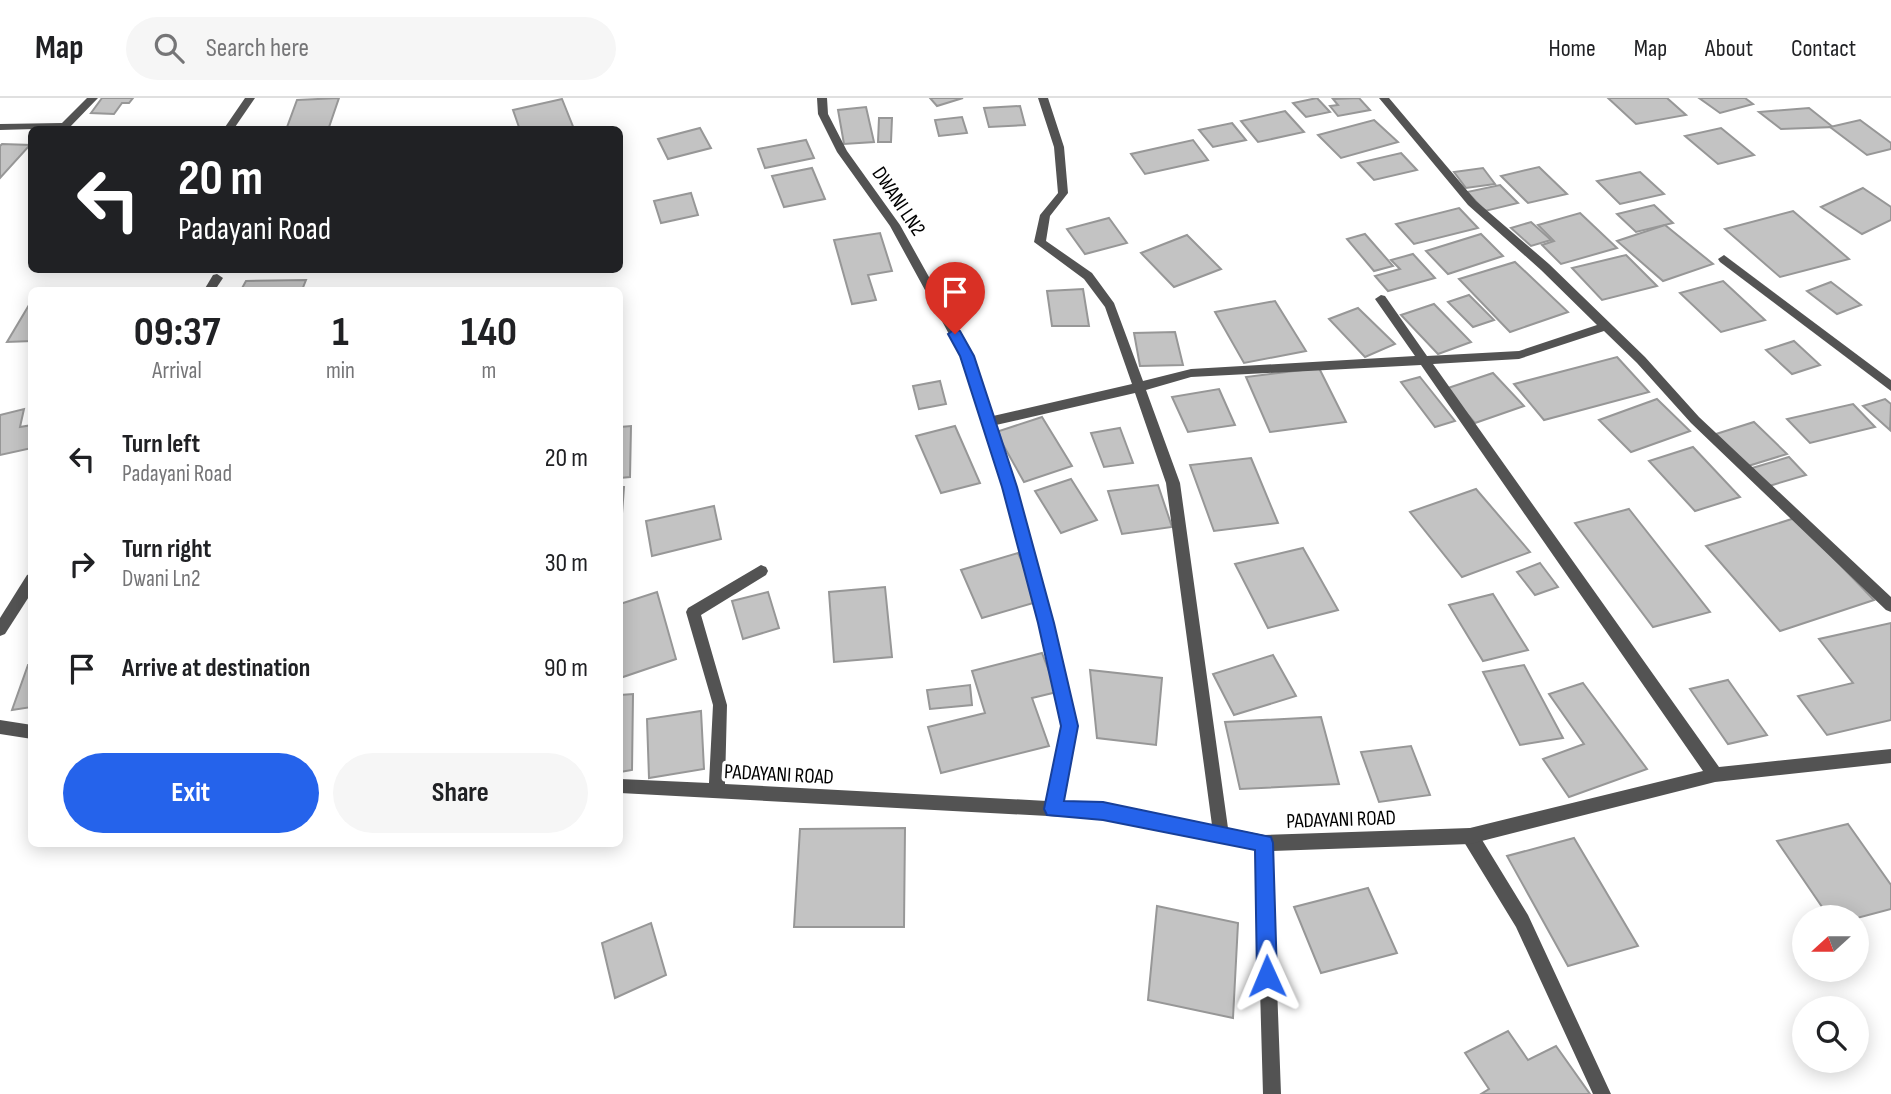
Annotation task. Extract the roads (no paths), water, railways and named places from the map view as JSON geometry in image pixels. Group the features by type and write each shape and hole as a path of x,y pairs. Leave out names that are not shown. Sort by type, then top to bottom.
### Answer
{"street":[{"path":"65,126 93,98"},
{"path":"231,126 250,98"},
{"name":"DWANI LN2","path":"822,98 823,114 842,152 895,225 967,356 989,422 1013,500 1069,726 1053,809"},
{"path":"1043,98 1059,147 1063,193 1045,215 1040,242 1088,276 1110,306 1173,483 1221,834"},
{"path":"1384,98 1472,203 1606,326 1705,430 1891,606"},
{"path":"0,127 28,127"},
{"path":"1724,259 1891,386"},
{"path":"211,287 217,278"},
{"path":"1381,299 1715,775"},
{"path":"989,422 1191,373 1519,355 1606,326"},
{"path":"717,791 720,705 694,612 761,571"},
{"path":"0,630 28,585"},
{"path":"0,727 28,731"},
{"name":"PADAYANI ROAD","path":"623,786 1103,811 1264,843 1470,836 1715,775 1891,756"},
{"path":"1470,836 1522,921 1602,1094"},
{"path":"1264,843 1272,1094"}]}
